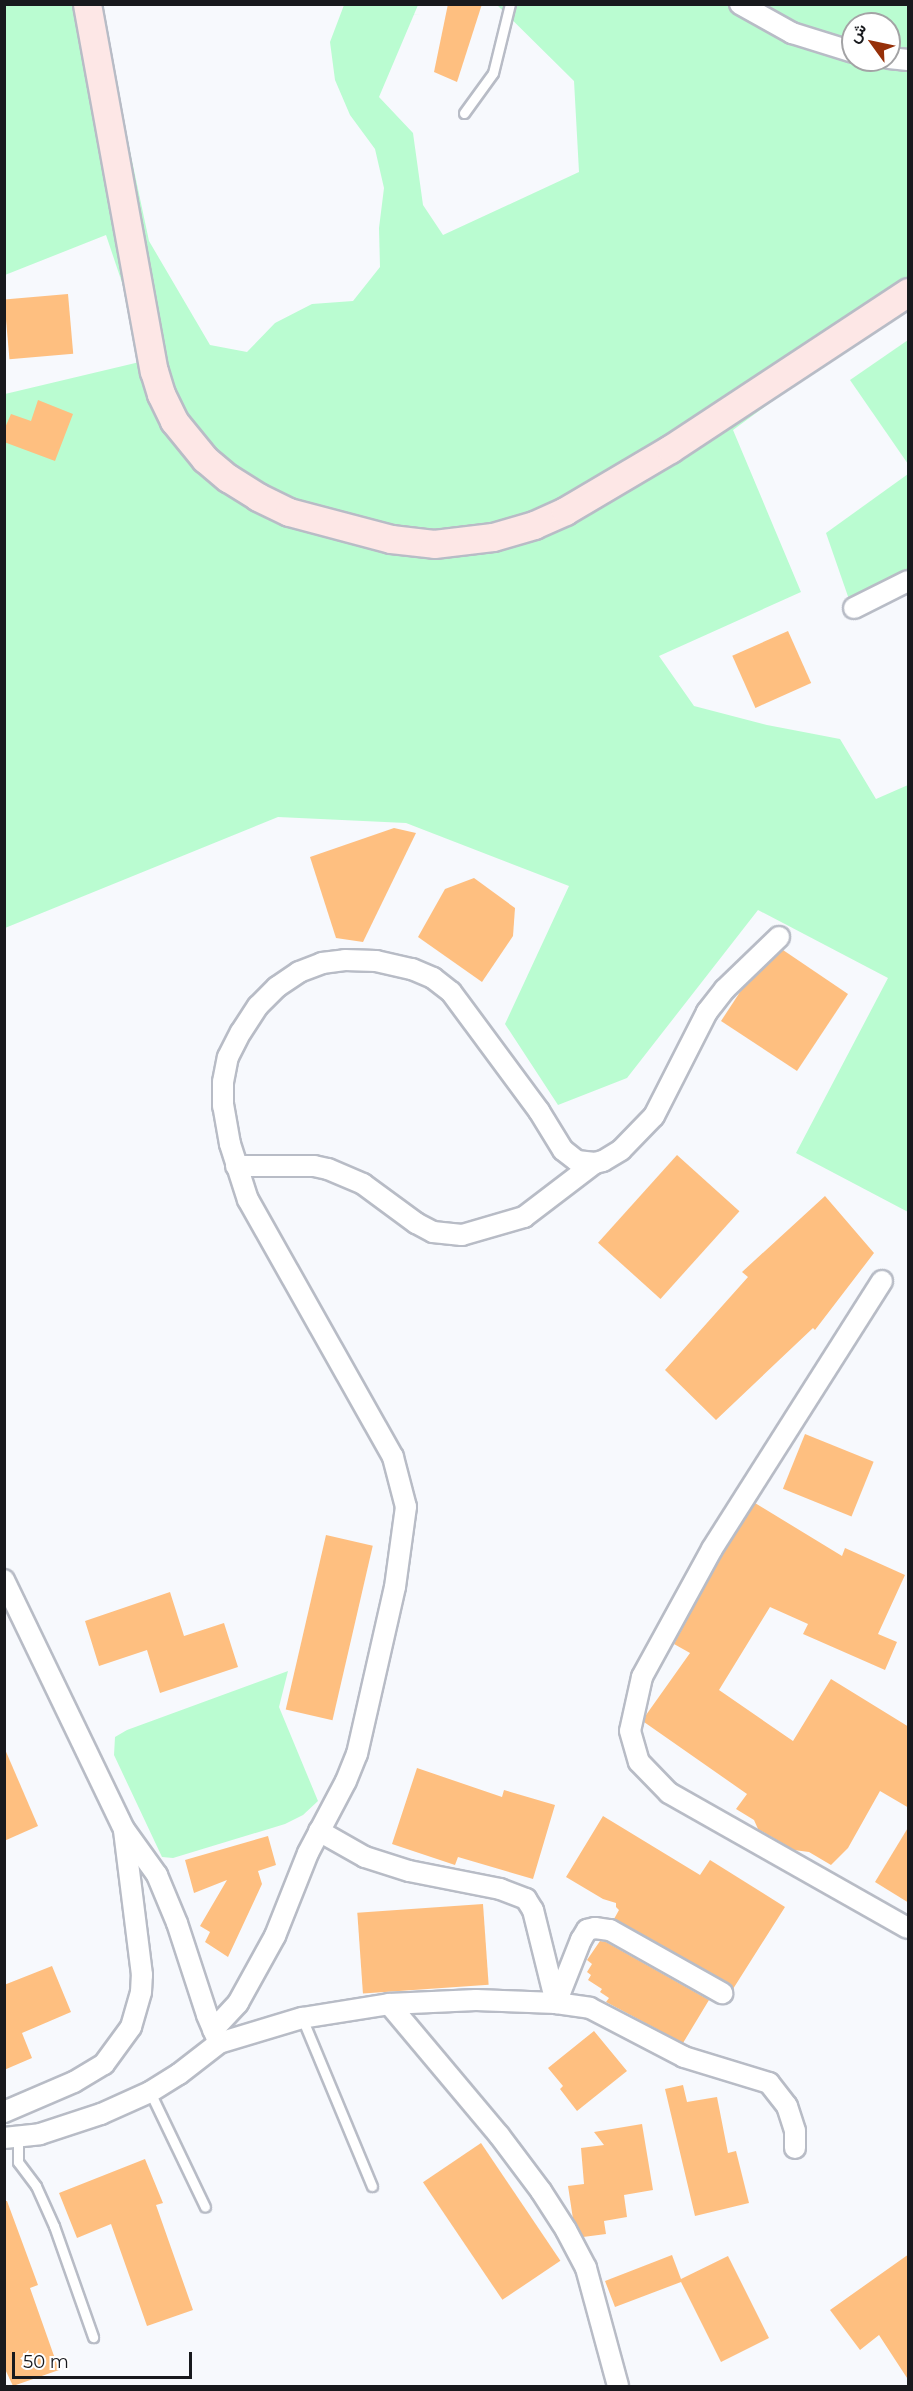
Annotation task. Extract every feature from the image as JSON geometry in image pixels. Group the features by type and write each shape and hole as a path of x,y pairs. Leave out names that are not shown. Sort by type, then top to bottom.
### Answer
{"street":[{"path":"87,4 154,371 161,394 174,421 205,459 228,478 258,497 289,512 382,537 434,544 493,537 534,525 565,511 670,449 909,292"},
{"path":"740,4 792,33 841,48"},
{"path":"854,608 909,581"},
{"path":"236,1166 314,1166 328,1169 363,1184 416,1223 433,1232 462,1235 485,1231 524,1217 595,1163 621,1150 654,1116 707,1012 725,988 779,937"},
{"path":"11,2138 40,2134 92,2118 150,2092 179,2074 216,2037 257,1971 275,1936 319,1831 357,1755 395,1587 406,1508 393,1457 248,1200 236,1166 223,1106 223,1082 228,1057 241,1032 258,1006 284,982 299,972 322,963 345,960 395,963 433,978 443,985 539,1111 563,1150 576,1161 595,1163"},
{"path":"882,1281 712,1549 642,1677 630,1731 639,1762 669,1793 909,1928"},
{"path":"4,1580 124,1828 157,1875 177,1923 216,2037"},
{"path":"4,2112 74,2082 104,2064 131,2027 141,1992 142,1975 124,1828"},
{"path":"319,1831 365,1857 409,1871 500,1889 526,1899 533,1910 556,2003"},
{"path":"556,2003 581,1940 587,1930 595,1928 610,1930 722,1994"},
{"path":"216,2037 302,2018 389,2004 476,2000 556,2003 590,2008 684,2057 770,2083 787,2106 795,2132 795,2148"},
{"path":"389,2004 499,2135 541,2191 566,2230 586,2268 618,2386"}],"lane":[{"path":"464,113 493,73 510,4"},
{"path":"302,2018 372,2186"},
{"path":"150,2092 205,2207"},
{"path":"11,2138 18,2162 36,2186 54,2226 93,2337"}],"green space":[{"path":"5,5 99,5 149,241 210,345 247,352 275,323 312,304 353,301 380,267 379,228 384,188 375,149 350,115 335,80 330,42 344,5 418,5 379,97 413,133 423,205 443,235 579,172 574,81 497,5 908,5 908,302 733,430 801,592 659,656 694,706 767,725 840,739 876,799 908,785 908,1212 796,1153 888,978 758,910 627,1078 558,1105 505,1024 569,886 406,823 278,817 5,928 5,394 148,360 106,235 5,275"},
{"path":"908,340 908,464 850,380"},
{"path":"908,474 908,586 852,608 826,533"},
{"path":"288,1671 279,1707 318,1801 303,1815 285,1824 173,1858 162,1857 114,1755 115,1737 127,1730"}],"building":[{"path":"448,4 482,4 457,82 434,72"},
{"path":"68,294 73,354 9,359 4,300"},
{"path":"38,400 73,414 55,461 4,442 4,430 11,414 31,421"},
{"path":"788,631 811,683 755,708 732,656"},
{"path":"394,828 416,833 363,942 336,938 310,857"},
{"path":"474,878 515,908 513,936 482,982 418,937 445,889"},
{"path":"783,950 848,994 797,1071 721,1021 742,989"},
{"path":"677,1155 739,1211 660,1299 598,1243"},
{"path":"825,1196 874,1253 815,1330 813,1328 716,1420 665,1370 748,1277 742,1272"},
{"path":"805,1434 874,1462 852,1516 783,1489"},
{"path":"755,1503 842,1556 845,1548 905,1575 878,1634 897,1642 885,1670 803,1634 808,1624 770,1607 719,1690 793,1741 831,1679 909,1727 909,1808 880,1791 848,1848 831,1865 809,1852 794,1850 758,1829 754,1820 736,1809 747,1794 644,1722 646,1715 690,1653 674,1644 722,1555"},
{"path":"326,1535 373,1546 333,1720 286,1709"},
{"path":"170,1592 184,1636 224,1623 238,1667 160,1693 147,1650 99,1666 85,1621"},
{"path":"4,1747 38,1826 4,1841"},
{"path":"417,1768 502,1797 504,1790 555,1805 533,1879 458,1857 455,1865 392,1844"},
{"path":"603,1816 700,1875 710,1860 785,1907 733,1989 728,1983 614,1919 619,1910 616,1903 603,1899 566,1877"},
{"path":"909,1826 909,1903 875,1882"},
{"path":"268,1836 276,1865 258,1871 262,1884 228,1957 205,1942 210,1932 200,1926 227,1880 194,1893 185,1860"},
{"path":"483,1904 489,1985 363,1994 357,1913"},
{"path":"600,1941 606,1942 709,2000 683,2043 606,2002 609,1998 600,1992 602,1989 588,1980 591,1975 587,1972 592,1964 587,1960"},
{"path":"52,1966 71,2012 22,2033 32,2058 4,2070 4,1985"},
{"path":"594,2031 627,2071 577,2111 560,2089 563,2086 548,2068"},
{"path":"683,2085 687,2102 717,2097 728,2153 736,2151 749,2203 695,2216 665,2089"},
{"path":"642,2124 653,2190 624,2195 627,2217 604,2221 606,2234 583,2237 573,2219 568,2186 584,2184 581,2148 604,2145 594,2132"},
{"path":"481,2143 560,2261 502,2300 423,2182"},
{"path":"145,2159 163,2203 156,2205 193,2310 147,2326 111,2224 77,2238 59,2193"},
{"path":"4,2201 7,2201 38,2285 30,2288 59,2370 13,2386 4,2367"},
{"path":"909,2254 909,2381 879,2335 860,2350 830,2310"},
{"path":"672,2255 681,2279 728,2256 769,2338 721,2362 681,2282 615,2307 605,2281"}]}
